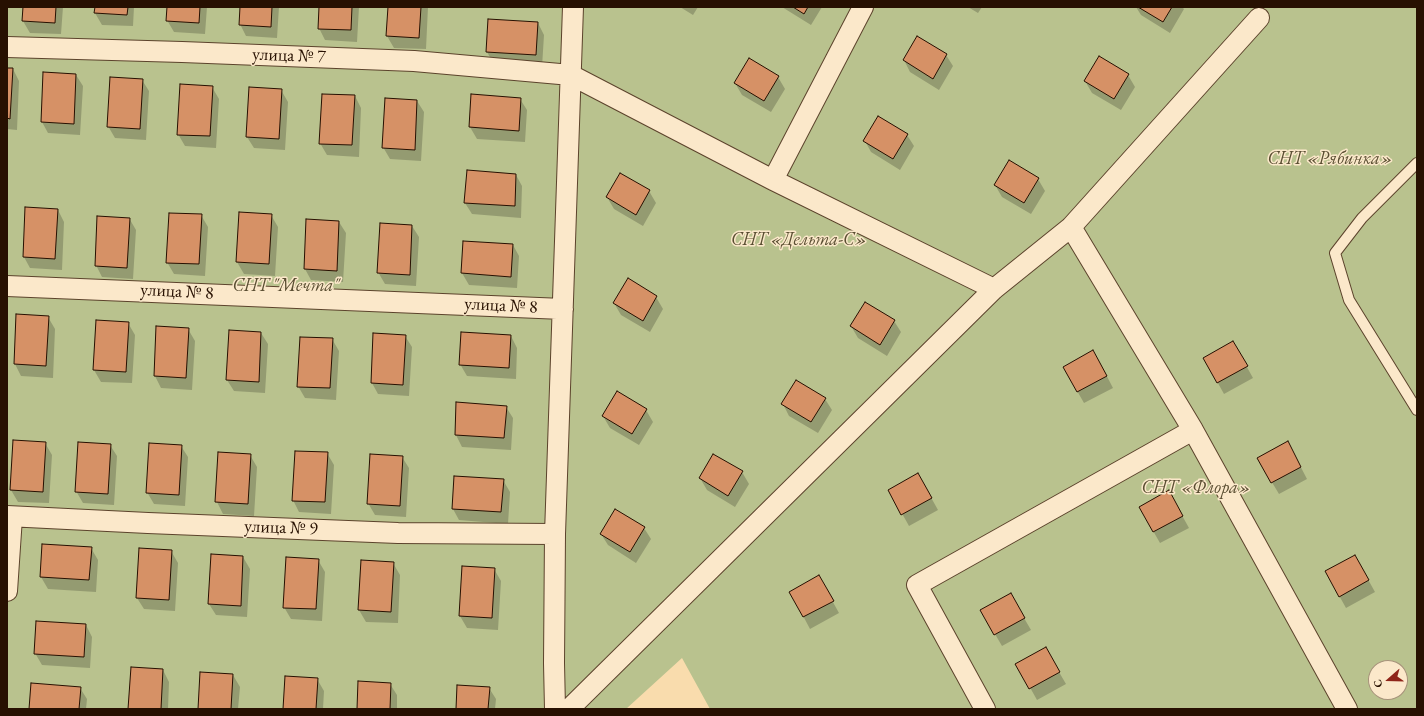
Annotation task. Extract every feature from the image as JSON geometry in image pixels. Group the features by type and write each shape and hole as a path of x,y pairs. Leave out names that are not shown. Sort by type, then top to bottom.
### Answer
{"street":[{"path":"555,709 555,534 573,7"},
{"path":"773,180 863,7"},
{"path":"569,709 994,289 1071,227 1259,18"},
{"name":"улица № 7","path":"7,48 182,52 414,61 571,75"},
{"path":"571,75 773,180 994,289"},
{"path":"1071,227 1193,430 1347,709"},
{"name":"улица № 8","path":"7,286 563,309"},
{"path":"985,709 917,585 1193,430"},
{"path":"7,591 10,517"},
{"name":"улица № 9","path":"10,517 398,533 555,534"}],"lane":[{"path":"1417,163 1362,218 1335,253 1349,300 1417,410"}],"green space":[{"path":"7,7 1417,7 1417,709 710,709 682,658 626,709 7,709"}],"building":[{"path":"23,7 56,7 55,23 22,21"},
{"path":"95,7 128,7 127,15 94,13"},
{"path":"167,7 200,7 199,23 166,21"},
{"path":"240,7 272,7 271,27 239,25"},
{"path":"319,7 352,7 351,30 318,29"},
{"path":"388,7 421,7 419,38 386,36"},
{"path":"793,7 808,7 804,14"},
{"path":"1138,7 1172,7 1163,22"},
{"path":"488,19 538,22 536,55 486,52"},
{"path":"917,36 947,54 933,79 903,60"},
{"path":"1099,56 1129,74 1114,99 1084,81"},
{"path":"749,58 779,76 764,101 734,83"},
{"path":"7,68 13,68 10,119 7,118"},
{"path":"43,72 76,74 74,124 41,122"},
{"path":"110,77 143,79 140,129 107,127"},
{"path":"180,84 213,86 210,136 177,135"},
{"path":"249,87 282,89 279,139 246,137"},
{"path":"322,94 355,95 352,145 319,144"},
{"path":"471,94 521,98 519,131 469,127"},
{"path":"385,98 417,100 415,150 382,148"},
{"path":"878,116 908,134 893,159 863,141"},
{"path":"1009,160 1039,178 1024,203 994,185"},
{"path":"467,170 516,174 515,206 464,203"},
{"path":"620,173 650,190 636,215 606,197"},
{"path":"25,207 58,209 55,259 23,257"},
{"path":"239,212 272,214 269,264 236,262"},
{"path":"169,213 202,214 199,264 166,263"},
{"path":"97,216 130,218 127,268 95,266"},
{"path":"306,219 339,221 337,271 304,269"},
{"path":"380,223 412,225 410,275 377,273"},
{"path":"463,241 513,244 511,277 461,273"},
{"path":"628,278 657,296 643,321 613,303"},
{"path":"865,302 895,320 880,345 850,326"},
{"path":"16,314 49,316 46,366 14,364"},
{"path":"96,320 129,322 126,372 93,370"},
{"path":"156,326 189,328 186,378 154,376"},
{"path":"229,330 261,332 259,382 226,380"},
{"path":"461,332 511,335 509,368 459,365"},
{"path":"373,333 406,335 403,385 371,383"},
{"path":"300,337 333,338 330,388 297,387"},
{"path":"1233,341 1248,366 1217,383 1203,358"},
{"path":"1093,350 1107,376 1077,392 1063,367"},
{"path":"796,380 826,398 811,422 781,404"},
{"path":"617,391 647,409 632,434 602,416"},
{"path":"456,402 507,406 504,438 455,435"},
{"path":"13,440 46,442 43,492 10,490"},
{"path":"1288,441 1301,467 1271,483 1257,458"},
{"path":"78,442 111,444 108,494 75,492"},
{"path":"149,443 182,445 179,495 146,493"},
{"path":"295,451 328,452 325,502 292,501"},
{"path":"218,452 251,454 248,504 215,502"},
{"path":"370,454 403,456 400,506 367,504"},
{"path":"713,454 743,471 728,496 699,478"},
{"path":"918,473 932,498 901,515 888,490"},
{"path":"454,476 504,479 501,512 452,509"},
{"path":"1169,490 1183,516 1153,532 1139,507"},
{"path":"615,509 645,527 630,552 600,534"},
{"path":"42,544 92,547 89,580 40,577"},
{"path":"139,548 172,550 169,600 136,598"},
{"path":"211,554 243,556 241,606 208,604"},
{"path":"1355,555 1369,580 1339,597 1325,571"},
{"path":"286,557 319,559 316,609 283,608"},
{"path":"361,560 394,562 391,612 358,610"},
{"path":"462,566 495,568 492,618 459,616"},
{"path":"819,575 834,601 803,617 789,592"},
{"path":"1011,593 1025,618 994,635 980,610"},
{"path":"36,621 86,624 84,657 34,654"},
{"path":"1046,647 1060,672 1029,689 1015,664"},
{"path":"131,667 163,669 161,709 128,709"},
{"path":"200,672 233,674 231,709 198,709"},
{"path":"285,676 318,678 316,709 283,709"},
{"path":"358,681 391,683 390,709 357,709"},
{"path":"31,683 81,687 79,709 29,709"},
{"path":"457,685 490,687 488,709 456,709"}],"park label":[{"name":"СНТ «Рябинка»","path":"1330,159"},
{"name":"СНТ «Дельта-С»","path":"799,240"},
{"name":"СНТ \"Мечта\"","path":"286,286"},
{"name":"СНТ «Флора»","path":"1196,488"}]}
